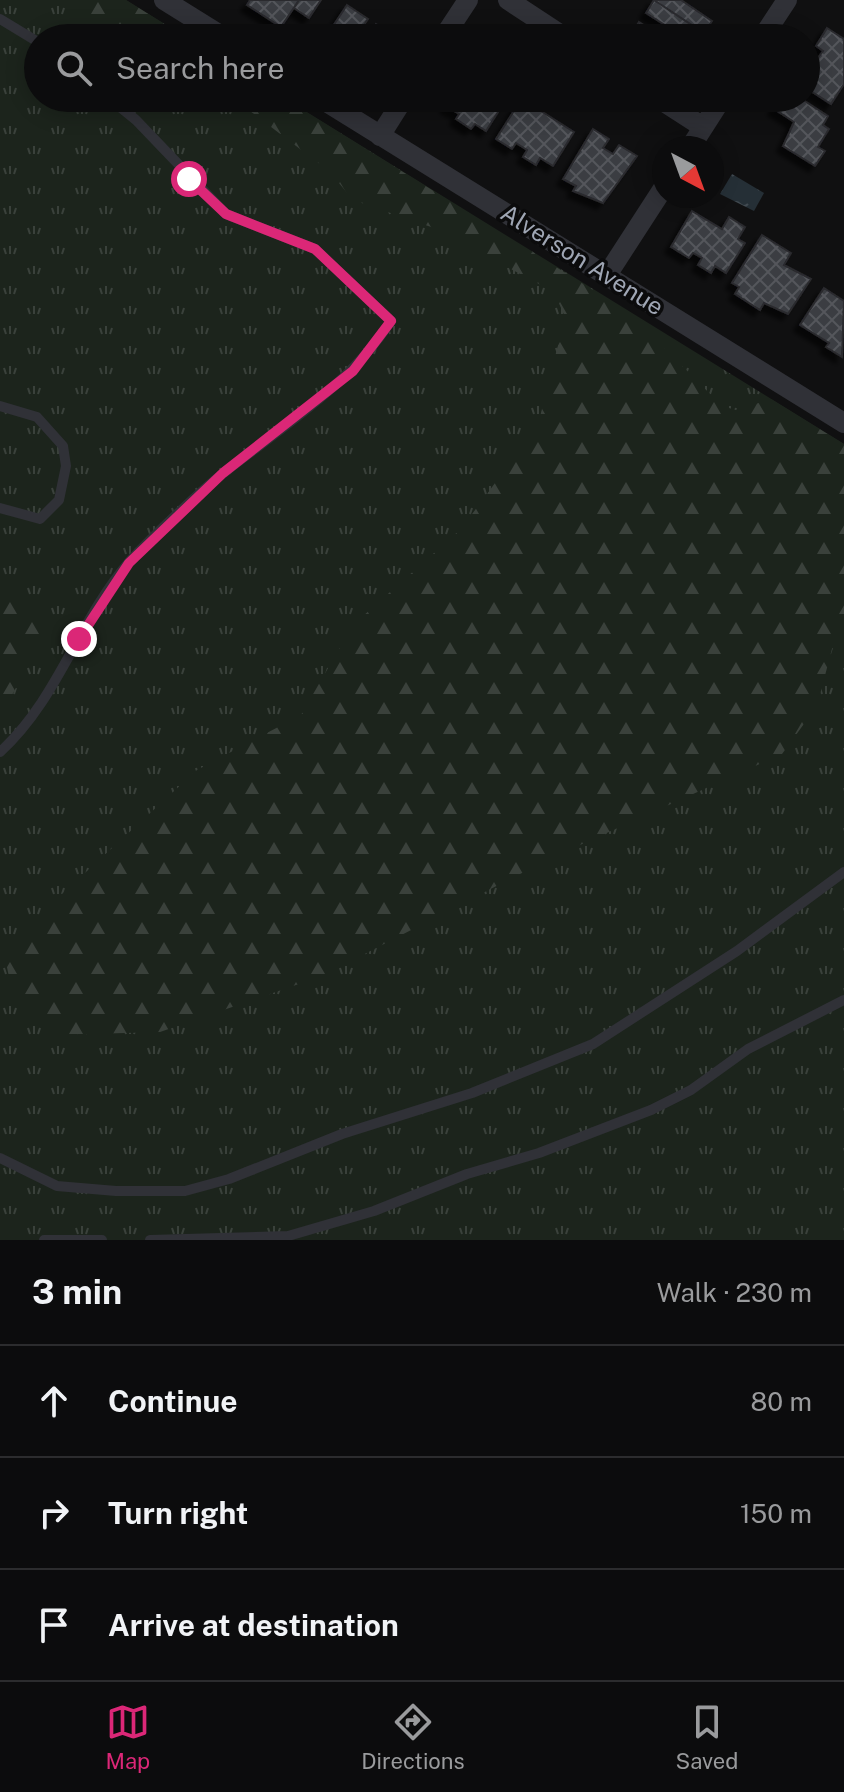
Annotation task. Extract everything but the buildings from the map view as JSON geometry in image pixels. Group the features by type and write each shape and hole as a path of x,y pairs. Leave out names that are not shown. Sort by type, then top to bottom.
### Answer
{"street":[{"path":"164,0 203,24"},
{"path":"452,24 468,0"},
{"path":"508,0 545,24"},
{"path":"771,24 787,0"},
{"name":"Alverson Avenue","path":"342,112 844,423"},
{"path":"380,136 395,112"},
{"path":"680,112 703,127"},
{"path":"697,136 713,112"},
{"path":"607,275 652,206"}],"lane":[{"path":"0,19 24,34"},
{"path":"0,752 42,707 79,639 129,563 223,473 353,371 391,321 315,249 226,214 126,112"},
{"path":"0,406 37,417 63,446 66,466 59,500 40,519 0,508"},
{"path":"0,1158 57,1186 116,1191 185,1191 229,1179 342,1134 472,1093 593,1044 737,951 844,872"},
{"path":"150,1240 288,1236 374,1211 467,1174 539,1153 651,1110 691,1090 748,1049 844,1000"},
{"path":"44,1240 102,1240"}],"green space":[{"path":"0,0 126,0 165,24 24,24 24,112 307,112 844,444 844,1240 0,1240"},
{"path":"60,0 126,0 165,24 102,24"},
{"path":"251,112 307,112 630,313 722,406 736,410 771,399 844,444 844,636 833,645 817,706 782,754 549,859 322,976 160,1032 54,1035 15,1005 5,958 62,894 197,770 301,715 353,625 461,529 538,425 565,317 554,292 434,228 353,200 329,171"},
{"path":"0,583 31,603 46,625 0,717"}],"water":[{"path":"732,174 764,193 754,211 724,196 724,187"}],"route":[{"path":"79,639 129,563 223,473 353,371 391,321 315,249 226,214 189,179"}]}
